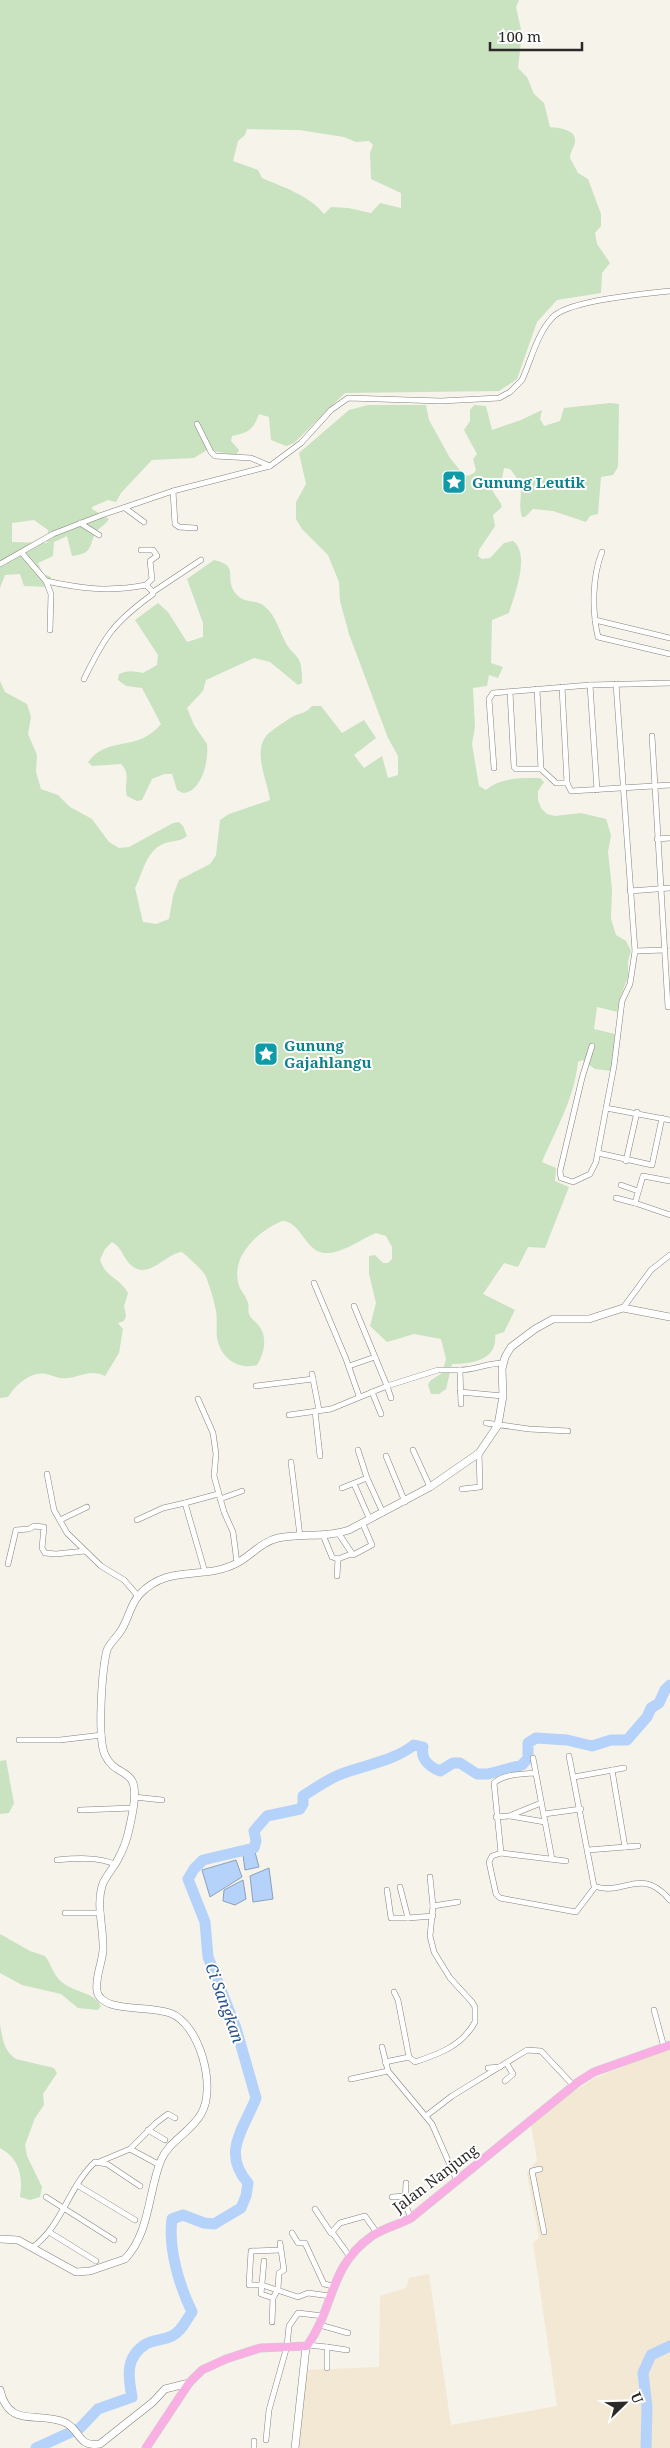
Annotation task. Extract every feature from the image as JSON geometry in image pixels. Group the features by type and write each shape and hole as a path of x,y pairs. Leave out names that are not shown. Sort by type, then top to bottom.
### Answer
{"main road":[{"name":"Jalan Nanjung","path":"307,2346 320,2325 340,2270 350,2257 377,2233 410,2218 573,2085 594,2072 667,2046"},
{"path":"146,2448 189,2383 202,2370 226,2358 260,2348 307,2346"}],"street":[{"path":"0,564 53,534 80,523 173,491 270,466 301,443 331,410 348,398 441,401 504,396 522,380 548,322 556,313 593,302 670,291"},
{"path":"197,424 211,452 215,456 251,458 270,466"},
{"path":"173,491 175,524 180,528 195,528"},
{"path":"125,508 144,522"},
{"path":"80,523 99,535"},
{"path":"46,581 83,589 102,590 120,590 146,585 152,579 150,561 157,554 153,550 141,550"},
{"path":"602,552 597,570 594,620 599,638 670,654"},
{"path":"22,553 46,581 52,599 50,630"},
{"path":"84,680 107,634 123,617 153,594 153,592 201,560"},
{"path":"146,585 153,592"},
{"path":"594,620 670,638"},
{"path":"494,768 490,695 562,687 670,682"},
{"path":"592,1046 561,1164 561,1178 573,1182 594,1170 614,1066 622,1000 629,986 635,951 616,684"},
{"path":"590,685 596,790"},
{"path":"562,687 567,783 572,792 670,785"},
{"path":"537,689 540,769"},
{"path":"510,692 515,768 540,769 556,782 567,783"},
{"path":"652,736 668,1006"},
{"path":"657,839 670,838"},
{"path":"630,891 670,888"},
{"path":"635,951 665,952 670,958"},
{"path":"606,1108 637,1112 670,1120"},
{"path":"626,1161 637,1112"},
{"path":"598,1153 650,1166 653,1164 662,1118"},
{"path":"636,1203 644,1176 670,1181"},
{"path":"621,1184 638,1191"},
{"path":"616,1198 670,1215"},
{"path":"622,1308 651,1270 670,1255"},
{"path":"314,1283 359,1396"},
{"path":"354,1306 387,1386 390,1398"},
{"path":"0,2239 18,2240 33,2246 76,2272 90,2271 125,2259 142,2230 158,2168 166,2150 202,2114 206,2100 208,2081 203,2057 195,2038 176,2017 149,2009 114,2005 105,2002 98,1995 98,1973 103,1952 102,1887 125,1845 134,1797 133,1781 128,1774 107,1758 102,1735 102,1707 108,1649 120,1632 138,1596 153,1584 169,1576 204,1572 237,1563 266,1542 279,1538 339,1534 367,1522 430,1487 479,1453 498,1425 504,1396 503,1363 511,1348 549,1321 558,1318 589,1319 622,1308 670,1317"},
{"path":"348,1366 375,1357"},
{"path":"289,1416 332,1409 359,1396 438,1370 473,1370 486,1364 503,1363"},
{"path":"460,1370 461,1404"},
{"path":"256,1386 312,1376 320,1456"},
{"path":"372,1392 381,1414"},
{"path":"460,1392 504,1396"},
{"path":"198,1399 213,1433 216,1454 214,1476 219,1496 233,1532 237,1563"},
{"path":"486,1423 568,1431"},
{"path":"358,1450 367,1478 384,1513"},
{"path":"413,1450 430,1487"},
{"path":"462,1489 480,1487 479,1453"},
{"path":"386,1456 405,1502"},
{"path":"291,1462 300,1536"},
{"path":"47,1474 54,1510 68,1533 101,1566 124,1580 138,1596"},
{"path":"342,1488 367,1478"},
{"path":"338,1559 372,1546 367,1522 355,1486"},
{"path":"137,1520 163,1508 242,1491"},
{"path":"185,1503 204,1572"},
{"path":"60,1520 87,1507"},
{"path":"8,1564 16,1530 27,1530 34,1526 44,1527 42,1548 45,1553 56,1554 85,1551"},
{"path":"339,1534 351,1554"},
{"path":"323,1535 331,1555 338,1559"},
{"path":"337,1576 338,1559"},
{"path":"19,1740 60,1740 102,1735"},
{"path":"569,1756 581,1809 592,1880 595,1888"},
{"path":"533,1758 552,1859"},
{"path":"574,1777 624,1768"},
{"path":"612,1770 625,1847"},
{"path":"500,1853 493,1788 495,1781 535,1772"},
{"path":"134,1797 162,1800"},
{"path":"509,1816 542,1803"},
{"path":"80,1810 133,1808"},
{"path":"544,1814 581,1809"},
{"path":"496,1817 509,1816 545,1822"},
{"path":"588,1850 638,1846"},
{"path":"566,1861 500,1853 493,1856 489,1862 496,1894 500,1898 576,1912 595,1888 645,1883 656,1887 670,1900"},
{"path":"57,1860 88,1858 106,1860 115,1864"},
{"path":"394,1992 400,2007 409,2057 415,2062 448,2050 458,2042 475,2022 476,2013 472,2002 450,1978 434,1952 430,1936 433,1906 430,1878"},
{"path":"400,1887 408,1918"},
{"path":"387,1890 391,1918 433,1916"},
{"path":"433,1906 458,1902"},
{"path":"65,1913 101,1913"},
{"path":"654,2010 667,2046"},
{"path":"382,2047 388,2071 426,2116 457,2181"},
{"path":"426,2116 452,2096 523,2052 541,2051 573,2085"},
{"path":"385,2062 409,2057"},
{"path":"505,2081 514,2074 506,2064"},
{"path":"488,2068 500,2067"},
{"path":"351,2079 388,2071"},
{"path":"33,2246 49,2232 77,2185 93,2163 130,2149 165,2115 170,2114 175,2118"},
{"path":"148,2130 165,2140"},
{"path":"130,2149 156,2163"},
{"path":"99,2162 107,2164 140,2186"},
{"path":"540,2169 532,2171 544,2232"},
{"path":"406,2183 404,2204 410,2218"},
{"path":"77,2185 135,2220"},
{"path":"392,2197 405,2196"},
{"path":"46,2197 114,2240"},
{"path":"315,2209 350,2257"},
{"path":"332,2232 340,2223 366,2216 377,2233"},
{"path":"49,2232 96,2261"},
{"path":"292,2234 296,2242 305,2243 324,2284 333,2286"},
{"path":"272,2322 273,2298 278,2289 279,2272 284,2270 280,2243"},
{"path":"280,2250 252,2251 249,2285 262,2285 298,2297 308,2293 330,2296"},
{"path":"264,2261 262,2295 273,2298"},
{"path":"266,2440 269,2410 287,2346 290,2326 296,2315 323,2316"},
{"path":"320,2325 348,2333"},
{"path":"295,2448 307,2346 347,2350"},
{"path":"327,2347 327,2368"},
{"path":"0,2390 4,2404 10,2410 29,2417 62,2421 76,2432 87,2446 101,2446 153,2402 165,2389 189,2383"},
{"path":"254,2441 254,2448"}],"shaded area":[{"path":"670,2048 670,2448 298,2448 307,2370 379,2367 380,2296 406,2288 409,2278 429,2274 451,2425 557,2406 533,2243 539,2238 527,2174 537,2160 531,2125 568,2095 595,2078"}],"green space":[{"path":"0,0 519,0 516,7 522,34 518,68 527,77 534,94 544,103 550,127 566,130 573,134 575,142 570,158 578,173 588,179 601,214 601,226 595,233 597,244 610,263 602,273 601,293 557,300 537,322 517,379 499,391 345,393 294,443 286,446 271,440 269,417 259,414 255,424 249,430 232,436 231,441 239,450 236,455 207,450 194,458 152,460 121,493 116,502 108,500 92,507 92,509 109,519 98,530 85,553 72,556 67,536 54,542 53,556 38,563 43,574 51,577 51,587 24,586 20,574 5,575 0,588","holes":["247,129 299,130 344,137 356,142 369,141 373,145 370,153 371,179 401,193 401,208 380,203 371,213 348,208 331,207 324,214 304,197 262,178 258,170 233,161 238,141 245,135","34,520 48,530 47,543 12,542 12,523"]},
{"path":"610,403 619,404 618,467 613,475 601,477 598,514 590,516 586,522 553,511 533,509 525,517 522,517 519,483 510,469 504,468 501,485 491,486 502,507 493,515 495,526 479,550 478,556 482,559 490,558 504,543 513,541 521,555 520,576 509,613 492,620 491,663 503,667 498,678 489,675 487,686 473,688 475,727 472,744 479,786 486,790 505,780 540,778 544,782 538,791 538,800 541,808 547,814 555,816 581,813 606,819 611,835 608,852 612,889 611,919 616,935 626,941 631,951 628,961 628,977 620,998 618,1012 597,1007 594,1029 615,1034 611,1071 595,1069 582,1060 578,1062 569,1101 542,1162 556,1168 555,1181 569,1187 545,1248 528,1247 518,1267 504,1263 483,1294 515,1310 504,1332 495,1335 495,1343 492,1350 482,1359 468,1363 452,1364 446,1389 439,1394 431,1394 428,1385 430,1381 442,1373 446,1359 441,1339 414,1334 387,1342 370,1326 376,1303 369,1274 369,1256 375,1255 383,1263 388,1263 392,1259 392,1247 386,1236 376,1233 345,1249 325,1253 313,1248 294,1226 282,1221 256,1237 243,1253 239,1262 237,1272 239,1285 247,1300 249,1314 262,1330 264,1340 262,1356 257,1365 239,1365 228,1359 220,1348 217,1338 216,1311 210,1289 205,1274 192,1261 182,1252 176,1253 151,1268 145,1270 138,1269 129,1263 116,1244 112,1242 105,1249 100,1260 109,1274 128,1293 124,1306 126,1316 124,1321 118,1323 123,1329 119,1353 105,1376 96,1373 64,1378 46,1374 34,1375 19,1384 8,1397 0,1398 0,681 5,692 27,704 31,717 28,734 37,755 36,772 41,789 58,795 70,807 92,819 109,842 119,848 129,847 173,823 179,822 183,826 187,836 181,840 164,843 151,853 135,888 143,922 156,924 169,919 173,896 179,880 210,864 216,855 220,820 229,814 270,800 262,767 261,750 263,742 269,733 292,717 305,712 312,706 321,706 342,733 364,720 376,738 354,755 364,768 382,756 388,778 398,775 398,756 388,738 349,634 340,601 339,582 328,555 302,529 296,519 296,502 306,484 299,453 349,410 368,405 426,405 429,420 450,458 463,474 468,476 476,470 473,459 477,454 464,430 470,421 470,410 474,405 486,406 492,430 542,410 540,419 544,426 560,421 564,408"},
{"path":"214,560 227,566 232,588 239,597 261,604 272,614 287,645 300,662 302,683 298,685 270,662 254,658 206,680 203,691 187,708 194,725 207,744 207,758 203,774 195,787 183,793 177,790 172,774 164,774 152,779 142,800 137,801 127,796 127,776 121,764 92,766 88,762 104,749 133,742 152,733 161,724 142,688 126,686 118,680 119,674 131,671 143,673 157,665 158,655 135,620 158,603 168,612 187,642 203,637 203,623 187,579"},
{"path":"6,1760 14,1803 9,1813 0,1814 0,1761"},
{"path":"0,1934 30,1951 45,1956 60,1980 68,1986 93,1997 101,2006 98,2010 78,2008 61,1994 22,1985 0,1973"},
{"path":"0,2025 4,2044 12,2056 16,2059 54,2068 57,2073 43,2094 44,2105 35,2118 25,2145 27,2156 42,2187 40,2197 30,2200 20,2197 21,2182 19,2169 12,2157 0,2148"}],"water":[{"path":"255,1852 259,1867 245,1870 243,1855"},
{"path":"236,1860 242,1877 210,1897 202,1870"},
{"path":"269,1868 273,1899 253,1902 250,1876"},
{"path":"243,1880 246,1899 235,1905 223,1901 224,1890"}],"waterway":[{"name":"Ci Sangkan","path":"36,2448 80,2428 98,2409 132,2397 129,2374 134,2355 146,2344 175,2334 192,2312 183,2290 173,2254 172,2219 183,2215 204,2223 214,2224 241,2208 246,2196 248,2183 240,2172 236,2161 237,2140 256,2098 236,2028 208,1957 205,1922 188,1879 194,1869 203,1860 254,1848 256,1841 254,1831 267,1816 300,1809 303,1804 303,1796 328,1780 389,1759 414,1745 423,1747 424,1759 440,1771 453,1763 460,1763 477,1774 488,1774 522,1765 528,1758 528,1743 536,1738 567,1740 592,1746 611,1740 627,1740 647,1717 651,1708 659,1703 665,1690 670,1685"},
{"path":"646,2448 647,2407 643,2373 651,2355 670,2346"}],"place":[{"name":"Gunung Leutik","path":"454,482"},
{"name":"Gunung Gajahlangu","path":"266,1054"}]}
